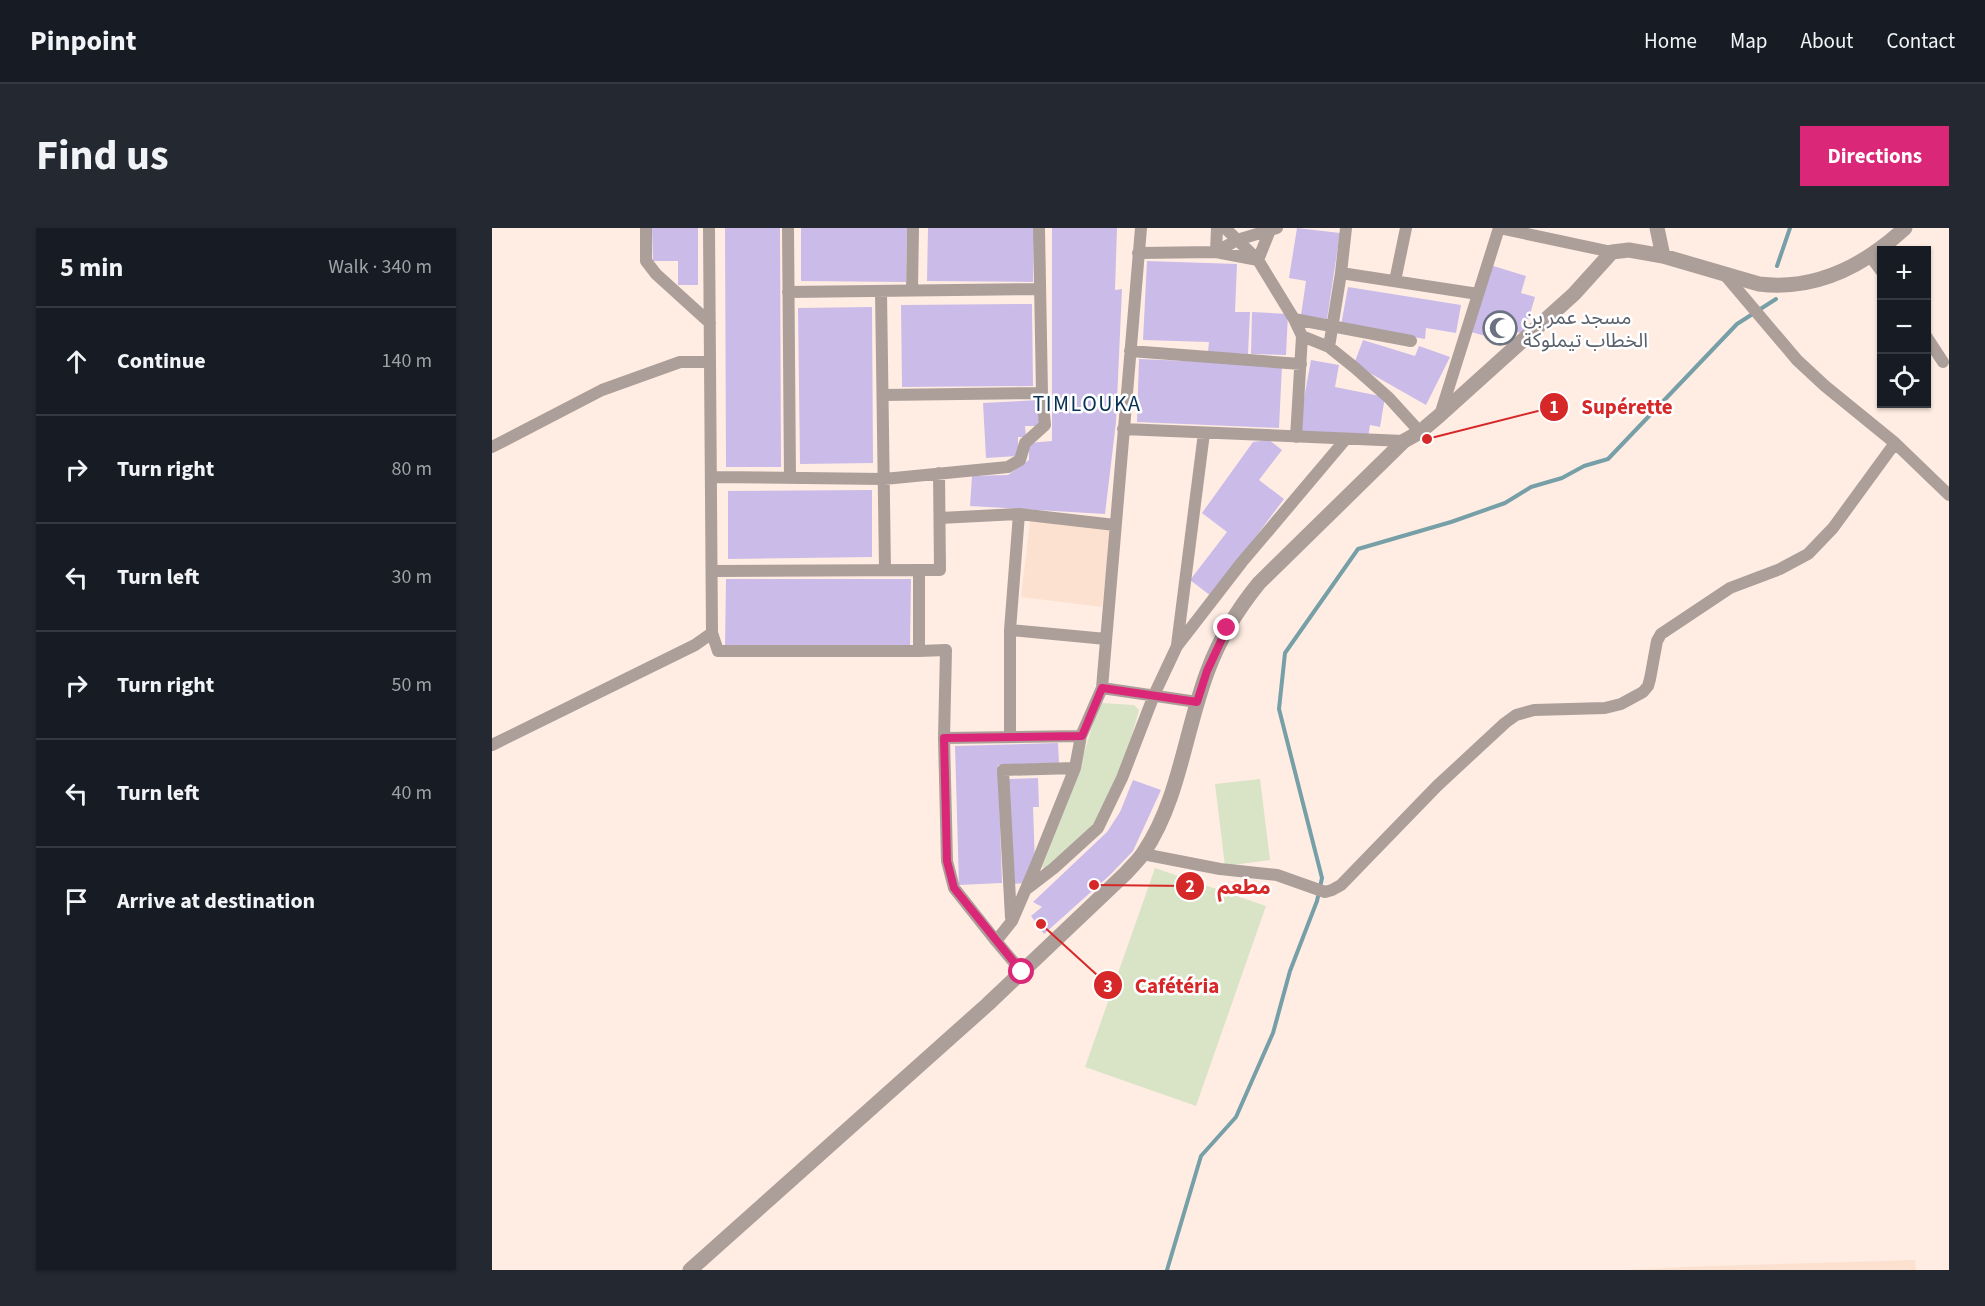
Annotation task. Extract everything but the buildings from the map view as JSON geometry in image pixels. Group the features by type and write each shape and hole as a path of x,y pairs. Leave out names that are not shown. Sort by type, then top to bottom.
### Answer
{"street":[{"path":"646,228 646,261 656,274 710,323"},
{"path":"709,228 712,633 718,651 946,650 944,738 947,861 954,888 1022,972"},
{"path":"789,228 790,478"},
{"path":"912,290 913,228"},
{"path":"711,477 884,479 1008,467 1020,460 1024,443 1045,425 1039,289 1040,228"},
{"path":"996,941 1012,921 1025,890 1075,768 1082,736 1102,688 1141,228"},
{"path":"1216,252 1217,228"},
{"path":"1225,228 1258,260 1302,336 1296,437"},
{"path":"1329,347 1346,228"},
{"path":"1395,281 1406,228"},
{"path":"1440,415 1499,228 1612,252 1629,250 1663,256 1759,285 1775,286 1799,285 1827,279 1855,266 1891,241 1905,228"},
{"path":"1657,228 1663,256"},
{"path":"1216,252 1237,240 1270,229"},
{"path":"1258,260 1270,229"},
{"path":"1138,253 1216,252 1258,260"},
{"path":"690,1270 1022,972 1126,873 1143,854 1168,803 1197,702 1216,649 1234,615 1259,583 1404,441 1420,432 1440,415 1574,294 1612,252"},
{"path":"1870,256 1877,266"},
{"path":"1341,273 1478,294"},
{"path":"1725,274 1797,360 1895,443 1949,495"},
{"path":"788,292 1039,289"},
{"path":"881,291 885,570"},
{"path":"1294,319 1411,341"},
{"path":"1302,336 1329,347 1389,398 1420,432"},
{"path":"1931,344 1943,362"},
{"path":"1130,351 1300,364"},
{"path":"492,447 602,390 680,362 710,362"},
{"path":"883,395 1042,393"},
{"path":"1123,429 1404,441"},
{"path":"1177,646 1204,433"},
{"path":"1025,890 1054,868 1098,828 1122,778 1154,695 1177,646 1242,561 1345,440"},
{"path":"1143,854 1220,869 1277,876 1325,892 1332,890 1341,885 1437,786 1516,715 1525,711 1544,709 1605,708 1621,704 1642,692 1648,686 1657,641 1661,634 1730,588 1780,569 1808,554 1833,528 1895,443"},
{"path":"712,571 940,570 939,473"},
{"path":"940,518 1020,514 1115,525"},
{"path":"1010,736 1010,630 1020,514"},
{"path":"919,570 919,651"},
{"path":"1010,630 1106,639"},
{"path":"492,745 694,645 712,633"},
{"path":"1102,688 1197,702"},
{"path":"944,738 1082,736"},
{"path":"1012,921 1003,770 1075,768"}],"shaded area":[{"path":"1030,521 1112,530 1102,607 1021,597"},
{"path":"1915,1260 1916,1270 1625,1270 1708,1266"}],"green space":[{"path":"1102,703 1134,705 1139,710 1128,750 1097,825 1044,869 1042,867 1076,779 1098,707"},
{"path":"1260,779 1270,860 1225,866 1215,784"},
{"path":"1155,868 1266,906 1196,1106 1085,1067"}],"waterway":[{"path":"1777,266 1790,228"},
{"path":"1167,1270 1201,1156 1236,1117 1273,1033 1290,971 1317,901 1322,878 1279,709 1285,653 1358,549 1451,522 1505,503 1531,487 1562,478 1584,466 1608,459 1737,324 1776,299"}],"place":[{"name":"مسجد عمر بن الخطاب تيملوكة","path":"1500,328"},
{"name":"Supérette","path":"1427,439"},
{"name":"مطعم","path":"1094,885"},
{"name":"Cafétéria","path":"1041,924"}],"district":[{"name":"TIMLOUKA","path":"1087,403"}],"route":[{"path":"1022,972 954,888 947,861 944,738 1082,736 1102,688 1197,702 1207,671 1227,628"}]}
